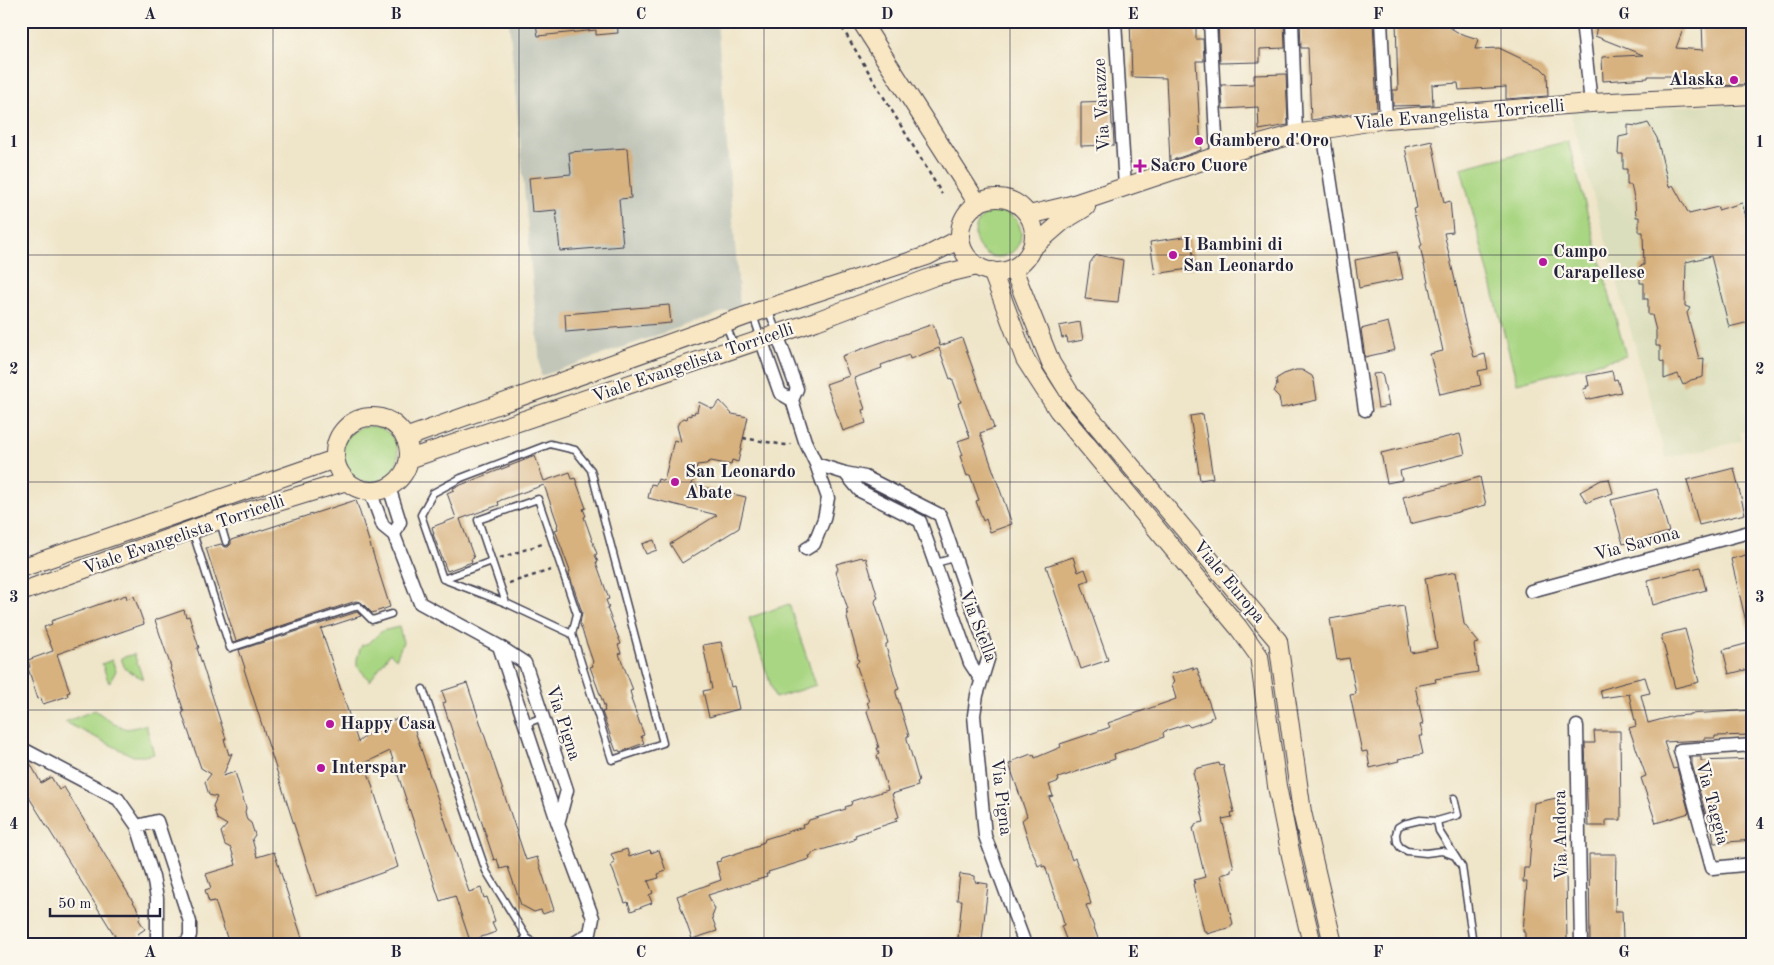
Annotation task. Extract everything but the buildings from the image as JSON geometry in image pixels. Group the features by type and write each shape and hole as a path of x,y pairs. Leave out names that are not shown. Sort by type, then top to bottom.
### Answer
{"street":[{"path":"861,21 978,204"},
{"name":"Via Varazze","path":"1115,21 1119,189"},
{"path":"1210,21 1217,156"},
{"path":"1292,21 1296,134"},
{"path":"1381,21 1386,119"},
{"path":"1582,21 1591,103"},
{"name":"Viale Evangelista Torricelli","path":"1029,215 1064,207 1217,156 1296,134 1386,119 1591,103 1753,95"},
{"path":"1323,130 1365,410"},
{"name":"Viale Evangelista Torricelli","path":"409,460 769,336 935,276 985,269 1007,271 1015,268 1029,255 1033,246 1063,221 1119,189"},
{"path":"985,269 969,259 963,250 960,239 961,226 966,215 985,200 997,198 1009,200 1020,206 1029,215 1033,225 1035,236 1033,246"},
{"name":"Viale Evangelista Torricelli","path":"405,438 760,311 927,256 960,239"},
{"name":"Viale Europa","path":"1015,268 1016,276 1051,363 1065,385 1168,525 1259,656 1277,786 1312,944"},
{"name":"Viale Europa","path":"985,269 1025,359 1058,410 1278,641 1302,812 1334,944"},
{"path":"769,336 780,393 792,400 805,441 816,464 828,498 824,519 814,544 806,549"},
{"path":"374,417 387,420 398,428 405,438 409,460 398,481 389,488 370,491 358,488 347,481 337,468 335,459 336,446 340,434 349,425 361,418 374,417"},
{"name":"Viale Evangelista Torricelli","path":"21,568 335,459"},
{"name":"Via Stella","path":"816,464 845,474 865,477 940,515 989,656 981,680"},
{"name":"Via Stella","path":"845,474 860,491 920,521 970,663 981,680"},
{"name":"Viale Evangelista Torricelli","path":"21,592 219,520 347,481"},
{"name":"Via Pigna","path":"389,488 400,522 394,535"},
{"name":"Via Pigna","path":"370,491 383,526 394,535 420,604 498,646 525,663 567,790 558,824"},
{"name":"Via Savona","path":"1531,591 1753,531"},
{"name":"Via Pigna","path":"498,646 558,824 594,918 590,933 573,944"},
{"name":"Via Pigna","path":"981,680 974,715 985,836 1025,944"},
{"name":"Via Andora","path":"1577,726 1581,944"},
{"name":"Via Taggia","path":"1753,745 1680,750 1712,868 1753,864"},
{"path":"21,748 118,799 137,826 153,877 157,898 157,944"},
{"path":"137,826 157,821 190,922 190,935 187,943 182,944"}],"lane":[{"path":"760,311 769,336"},
{"path":"760,311 769,336"},
{"path":"726,324 734,348"},
{"path":"443,579 421,515 433,493 461,478 550,444 574,450 591,470 663,743 612,760 572,634 577,614 538,499 478,520 506,603"},
{"path":"219,520 226,542"},
{"path":"192,530 230,648 358,606 372,620 391,614"},
{"path":"936,563 954,558"},
{"path":"443,579 492,561"},
{"path":"443,579 506,603 572,634"},
{"path":"423,689 486,871 527,938 536,944"},
{"path":"524,724 543,717"},
{"path":"1454,798 1458,815 1437,821 1420,820 1403,824 1398,828 1396,834 1400,847 1407,851 1442,851 1455,856"},
{"path":"1437,821 1439,831 1462,867 1473,944"},
{"path":"518,944 527,938"}],"path":[{"path":"838,21 942,194"},
{"path":"743,438 785,445 805,441"},
{"path":"492,561 552,540"},
{"path":"500,586 561,567"}],"shaded area":[{"path":"509,21 717,21 740,306 541,376"},
{"path":"1733,104 1736,109 1753,108 1753,429 1740,432 1742,441 1666,458 1570,111"}],"green space":[{"name":"Campo Carapellese","path":"1568,141 1626,356 1517,383 1461,168"},
{"path":"998,211 1011,215 1017,221 1021,234 1017,247 1011,253 998,257 985,253 979,247 975,234 979,221 985,215"},
{"path":"364,426 376,426 386,430 394,438 398,454 394,470 386,478 376,482 364,482 354,478 346,470 342,460 342,448 346,438 354,430"},
{"path":"789,604 816,685 775,698 749,618"},
{"path":"399,627 403,642 396,659 390,653 370,681 357,666 357,659 362,645 369,643 382,631"},
{"path":"134,654 143,679 125,669 121,658"},
{"path":"112,660 116,671 109,683 102,664"},
{"path":"95,710 114,724 127,729 146,725 154,754 133,756 65,722"}],"place":[{"name":"Alaska","path":"1734,80"},
{"name":"Gambero d'Oro","path":"1199,141"},
{"name":"Sacro Cuore","path":"1140,166"},
{"name":"I Bambini di San Leonardo","path":"1173,255"},
{"name":"Campo Carapellese","path":"1543,262"},
{"name":"San Leonardo Abate","path":"675,482"},
{"name":"Happy Casa","path":"330,724"},
{"name":"Interspar","path":"321,768"}]}
